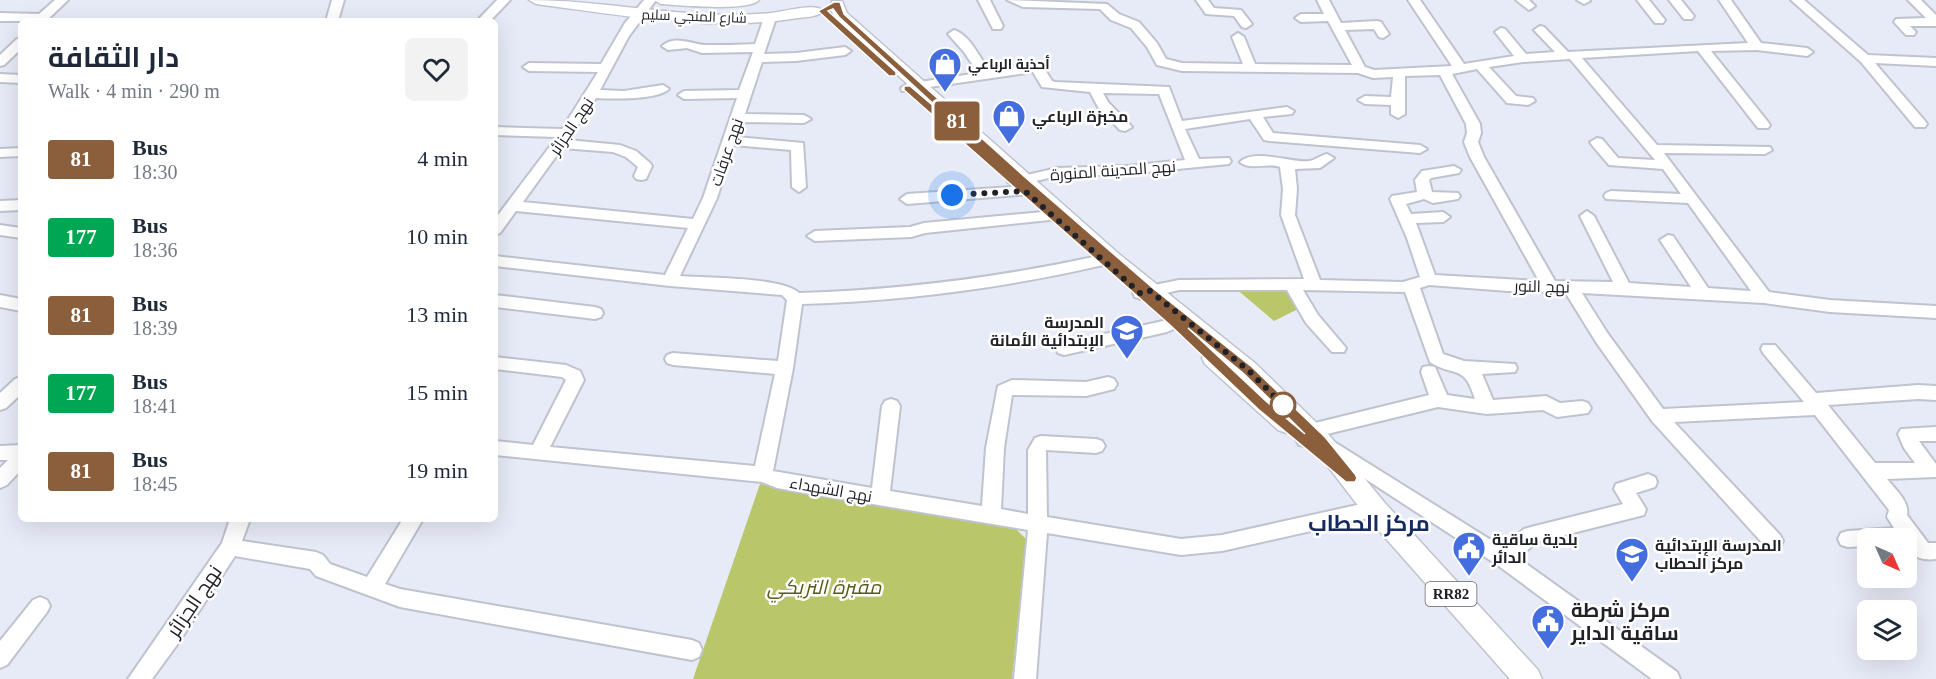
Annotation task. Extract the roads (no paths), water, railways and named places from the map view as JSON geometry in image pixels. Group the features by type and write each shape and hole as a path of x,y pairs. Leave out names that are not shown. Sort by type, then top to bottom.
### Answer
{"main road":[{"name":"شارع المنجي سليم","path":"536,0 635,14 685,18 770,18 833,5"},
{"path":"661,0 721,3 752,0"},
{"name":"RR82","path":"801,0 805,8 833,5 913,87 1103,260 1248,370 1318,445"},
{"name":"RR82","path":"1020,185 1146,292 1174,322 1263,406 1360,475 1375,509 1528,679"}],"street":[{"path":"42,18 62,0"},
{"path":"333,18 338,0"},
{"path":"486,18 504,0"},
{"name":"نهج الجزائر","path":"498,224 563,139 592,94 635,14 650,0"},
{"path":"984,0 997,26"},
{"path":"1013,0 1023,4 1102,6 1115,17 1135,25 1153,46 1161,62 1167,65 1204,69 1360,69 1373,74 1444,71 1523,58 1702,48 1757,46 1807,52"},
{"path":"1202,0 1210,12 1237,12 1246,24"},
{"path":"1323,0 1360,69"},
{"path":"1414,0 1460,68"},
{"path":"1643,0 1659,20"},
{"path":"1675,0 1688,16"},
{"path":"1725,0 1757,46"},
{"path":"1797,0 1865,59 1920,124"},
{"path":"1914,0 1936,22"},
{"path":"0,17 20,18"},
{"name":"نهج عرفات","path":"670,281 710,198 770,18"},
{"path":"1301,18 1377,25 1383,34"},
{"path":"1910,32 1900,22 1936,22"},
{"path":"1540,30 1569,56 1667,165 1764,297"},
{"path":"1501,32 1523,58"},
{"path":"954,34 969,50 985,75"},
{"path":"1238,37 1251,69"},
{"path":"668,46 688,44 702,49 796,57 845,51"},
{"path":"0,62 18,45"},
{"path":"1702,48 1763,125"},
{"path":"1865,59 1936,62"},
{"path":"1480,65 1512,100 1528,101"},
{"path":"529,68 605,68"},
{"path":"913,87 1035,68 1040,71 1047,84 1055,87 1094,88 1103,104 1125,127"},
{"path":"1444,71 1473,124 1474,133 1471,142 1477,157 1550,287"},
{"path":"1365,100 1397,108 1400,79 1397,73"},
{"path":"0,78 18,79"},
{"name":"نهج المدينة المنورة","path":"908,199 1020,185 1057,172 1126,170 1194,164 1164,90 1094,88"},
{"path":"592,94 624,95 663,89"},
{"path":"684,95 744,94"},
{"path":"1177,126 1287,111"},
{"path":"1254,114 1269,137 1420,149"},
{"path":"738,118 804,119"},
{"path":"498,131 615,148 631,154 636,161 645,166 641,176"},
{"path":"730,141 798,146 799,187"},
{"path":"1597,142 1614,162 1667,165"},
{"path":"1653,149 1765,150"},
{"path":"0,153 18,152"},
{"path":"1247,162 1275,160 1287,165 1315,165 1327,158"},
{"path":"1194,164 1224,160"},
{"path":"1287,165 1290,189 1288,215 1314,285"},
{"path":"1425,194 1422,180 1427,174 1454,170"},
{"path":"1429,280 1397,199 1411,199 1425,194 1433,198 1453,196"},
{"path":"1611,196 1693,199"},
{"path":"0,206 18,205"},
{"path":"513,206 696,224"},
{"path":"815,236 911,232 924,228 1054,216"},
{"path":"1587,216 1624,288"},
{"path":"1406,219 1443,217"},
{"path":"0,230 18,233"},
{"path":"1668,240 1704,294"},
{"path":"498,261 670,281 775,288 787,291 795,299 850,298 981,285 1103,260"},
{"name":"نهج النور","path":"1146,292 1179,285 1292,284 1403,287 1429,280 1550,287 1624,288 1764,297 1830,306 1936,312"},
{"path":"1292,284 1312,319 1338,348"},
{"path":"1412,285 1436,358 1446,365 1466,368 1509,368"},
{"path":"1570,287 1602,338 1658,416 1773,541"},
{"path":"763,475 785,368 795,299"},
{"path":"498,301 595,313"},
{"path":"1064,349 1167,327 1174,322"},
{"path":"1769,349 1872,471 1899,509 1897,517 1906,528"},
{"path":"673,359 785,368"},
{"path":"498,363 566,371 574,376 575,380 538,453"},
{"path":"1466,368 1474,374 1487,407"},
{"path":"1429,372 1438,392 1438,400"},
{"path":"991,514 995,448 1004,391 1012,387 1086,389 1108,384"},
{"path":"0,404 18,387"},
{"path":"1658,416 1817,404 1918,392 1936,393"},
{"path":"1318,445 1438,400 1487,407 1546,403 1557,410 1582,408"},
{"path":"880,497 891,406"},
{"path":"1933,474 1910,443 1907,434 1936,434"},
{"path":"1025,679 1038,522 1038,446 1041,443 1096,446"},
{"name":"نهج الشهداء","path":"498,448 763,475 777,480 1181,546 1202,546 1375,509"},
{"path":"0,453 18,452"},
{"path":"0,480 18,461"},
{"path":"1872,471 1933,474"},
{"path":"1360,475 1503,558 1669,679"},
{"path":"1503,558 1531,535 1637,509 1623,489 1648,482"},
{"name":"نهج الجزائر","path":"139,679 172,635 230,548 239,522"},
{"path":"372,588 411,522"},
{"path":"1848,539 1857,538"},
{"path":"1917,544 1923,552 1936,551"},
{"path":"230,548 316,561 323,570 400,598 692,650"},
{"path":"0,658 40,606"}],"place":[{"name":"أحذية الرباعي","path":"945,93"},
{"name":"مخبزة الرباعي","path":"1009,145"},
{"name":"المدرسة الإبتدائية الأمانة","path":"1127,360"},
{"name":"بلدية ساقية الدائر","path":"1469,577"},
{"name":"المدرسة الإبتدائية مركز الحطاب","path":"1632,583"},
{"name":"مركز شرطة ساقية الداير","path":"1548,650"}],"district":[{"name":"مركز الحطاب","path":"1369,523"}],"park label":[{"name":"مقبرة التريكي","path":"824,587"}]}
